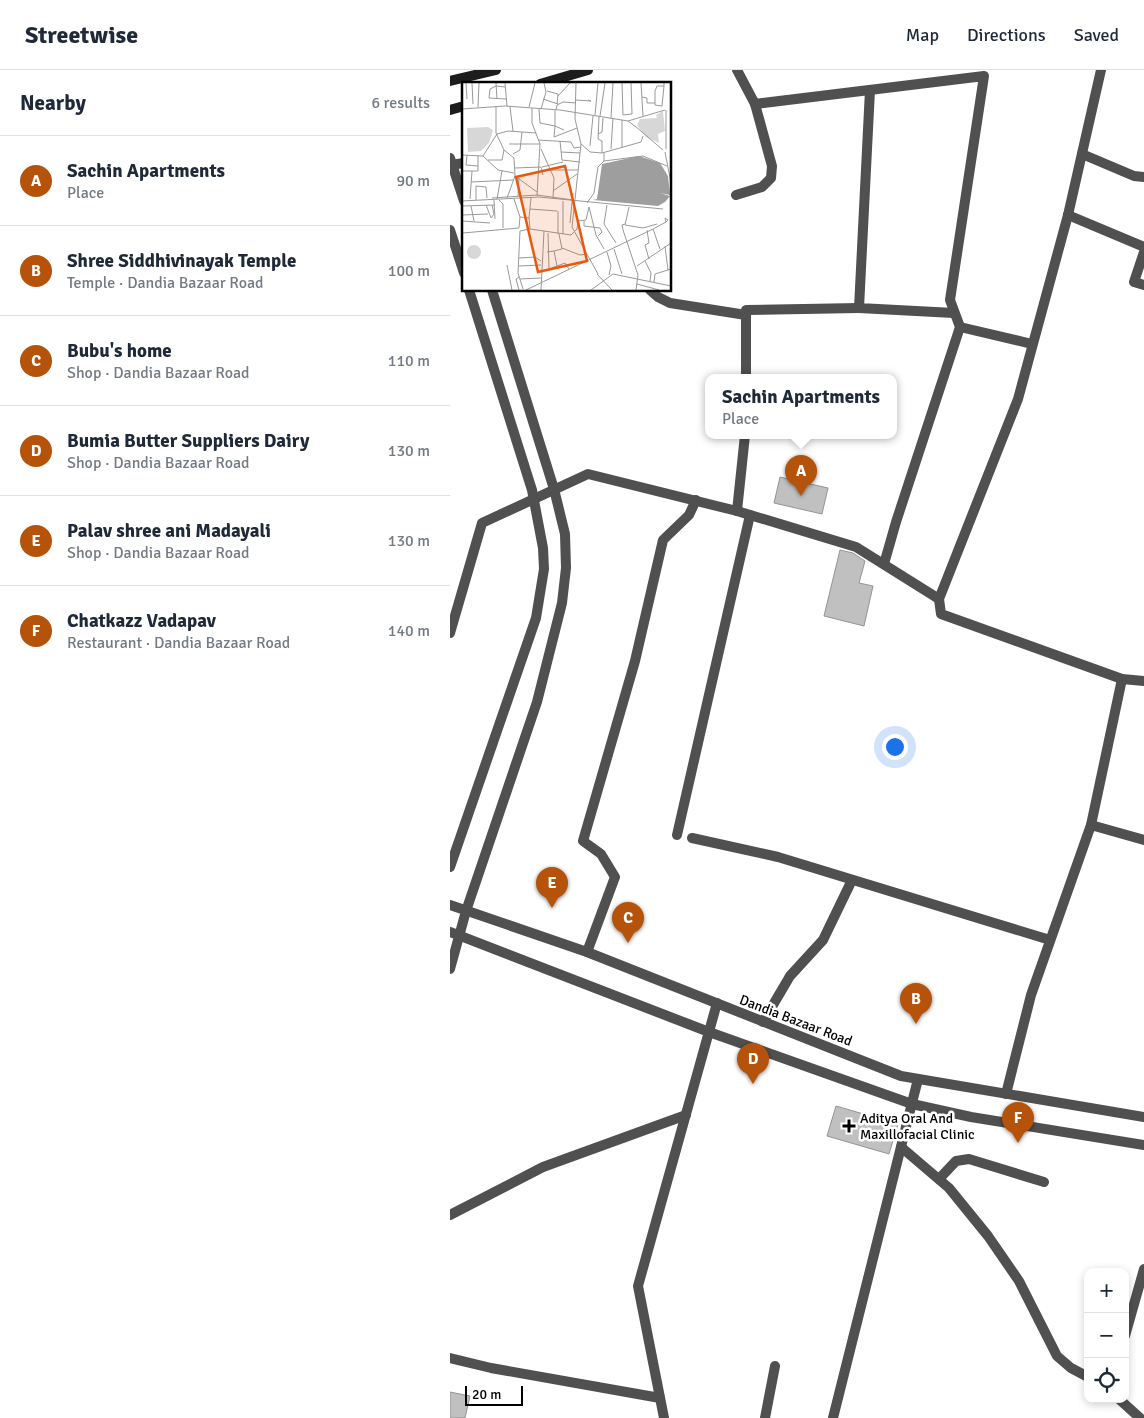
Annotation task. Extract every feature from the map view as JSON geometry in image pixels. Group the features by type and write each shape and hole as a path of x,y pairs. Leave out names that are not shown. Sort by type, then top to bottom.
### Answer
{"main road":[{"path":"450,81 496,70"},
{"path":"547,82 588,70"}],"street":[{"path":"736,196 762,187 771,178 772,166 755,104 737,70"},
{"path":"1101,70 1068,216 1018,399 939,599 941,614 1122,679 1144,681"},
{"path":"755,104 870,90 984,73 950,300 960,327 884,564"},
{"path":"859,308 870,90"},
{"path":"1082,154 1134,176 1144,178"},
{"path":"451,162 462,195"},
{"path":"1068,216 1144,247"},
{"path":"450,230 462,267"},
{"path":"1144,252 1134,282 1144,286"},
{"path":"450,867 536,618 544,569 543,548 534,498 469,291"},
{"path":"450,969 455,934 466,911 537,702 562,604 566,568 565,534 554,489 492,291"},
{"path":"651,291 670,303 746,315"},
{"path":"746,374 746,310 859,308 954,313"},
{"path":"960,327 1032,344"},
{"path":"738,511 745,439"},
{"path":"450,633 482,523 588,474 750,514 856,547 939,599"},
{"path":"587,952 615,877 601,854 582,841 635,661 663,540 688,515 696,500"},
{"path":"677,835 750,514"},
{"path":"1006,1094 1031,995 1090,825 1122,679"},
{"path":"1090,825 1144,840"},
{"path":"692,838 778,857 1050,940"},
{"path":"763,1022 790,976 823,940 852,880"},
{"name":"Dandia Bazaar Road","path":"450,905 587,952 901,1076 1144,1117"},
{"path":"455,934 709,1032 912,1104 970,1116 1144,1145"},
{"path":"664,1418 638,1286 717,1003"},
{"path":"833,1418 918,1078"},
{"path":"450,1215 544,1167 686,1115"},
{"path":"901,1146 950,1188 988,1236 1019,1281 1057,1356 1071,1368 1084,1375"},
{"path":"939,1179 956,1161 969,1159 1044,1182"},
{"path":"1129,1322 1144,1269"},
{"path":"450,1358 491,1368 660,1398"},
{"path":"765,1418 775,1366"},
{"path":"1123,1403 1140,1418"}],"building":[{"path":"780,477 828,488 822,514 774,503"},
{"path":"840,550 853,553 865,561 859,583 873,586 864,626 824,616"},
{"path":"836,1106 898,1124 889,1154 827,1136"},
{"path":"450,1392 470,1396 465,1418 450,1418"}],"place":[{"name":"Sachin Apartments","path":"801,496"},
{"name":"Palav shree ani Madayali","path":"552,908"},
{"name":"Bubu's home","path":"628,943"},
{"name":"Shree Siddhivinayak Temple","path":"916,1024"},
{"name":"Bumia Butter Suppliers Dairy","path":"753,1084"},
{"name":"Aditya Oral And Maxillofacial Clinic","path":"849,1126"},
{"name":"Chatkazz Vadapav","path":"1018,1143"}]}
